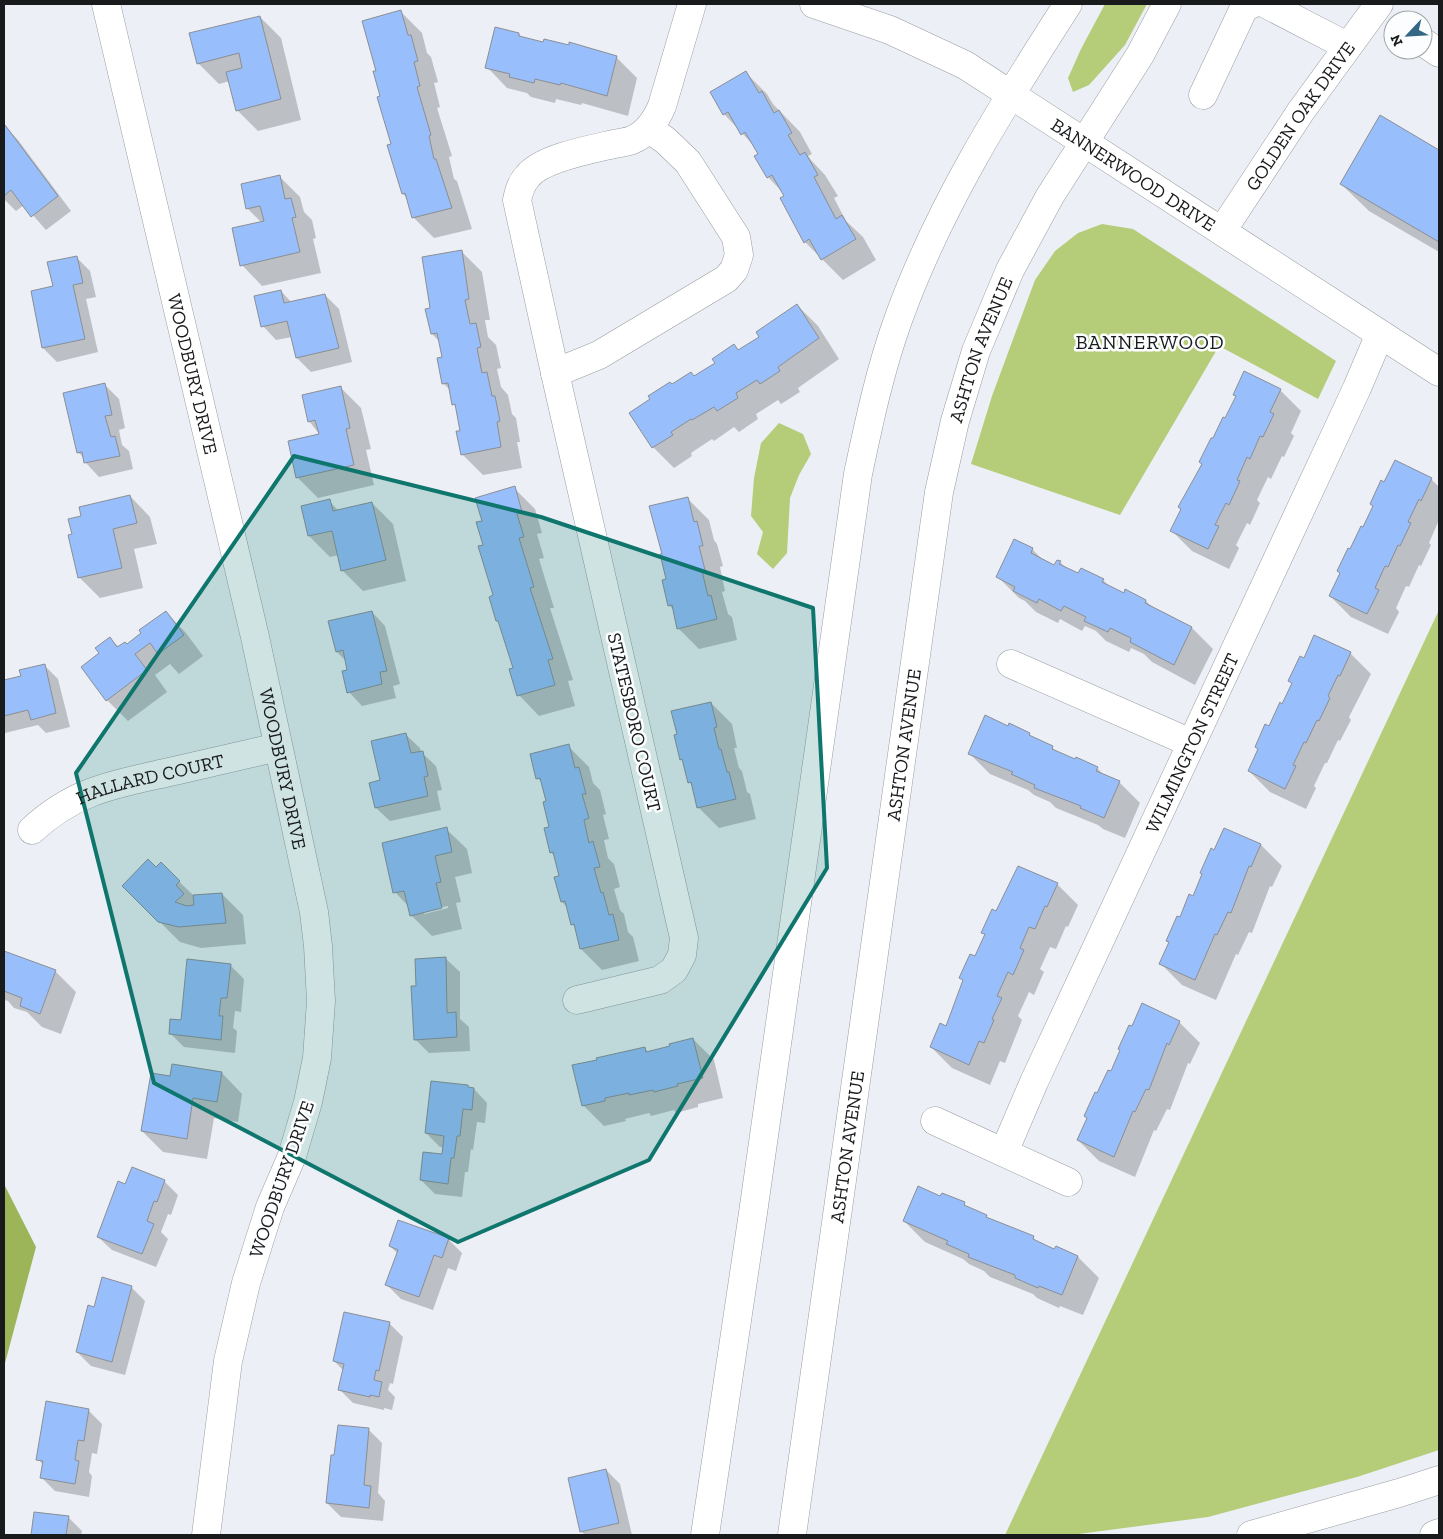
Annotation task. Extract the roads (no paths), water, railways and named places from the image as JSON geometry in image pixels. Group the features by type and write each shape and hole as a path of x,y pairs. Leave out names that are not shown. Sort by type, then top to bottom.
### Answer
{"street":[{"name":"WOODBURY DRIVE","path":"106,4 255,637 314,912 318,946 321,1002 316,1058 308,1102 295,1147 270,1207 246,1283 228,1362 206,1535"},
{"path":"555,373 599,355 726,279 734,270 739,255 736,237 688,162 665,140 649,129 662,106 692,4"},
{"name":"BANNERWOOD DRIVE","path":"814,4 890,30 965,65 1439,372"},
{"path":"706,1535 858,474 875,396 898,321 921,262 959,181 1010,94 1068,4"},
{"name":"ASHTON AVENUE","path":"792,1535 940,492 955,421 976,351 1010,270 1050,196 1140,55 1167,4"},
{"path":"1202,95 1244,8 1252,4"},
{"path":"1266,4 1347,46"},
{"name":"GOLDEN OAK DRIVE","path":"1222,231 1301,111 1347,46 1383,10"},
{"name":"STATESBORO COURT","path":"577,1000 660,980 674,970 682,955 684,938 517,200 520,188 529,174 547,162 576,153 633,140 649,129"},
{"name":"WILMINGTON STREET","path":"1004,1152 1034,1082 1357,388 1380,334"},
{"path":"1011,664 1192,743"},
{"name":"HALLARD COURT","path":"32,830 41,821 69,801 100,788 278,747"},
{"path":"935,1121 1068,1182"},
{"path":"1251,1535 1439,1480"},
{"path":"1434,1535 1439,1533"}],"district":[{"name":"BANNERWOOD","path":"1150,342"}]}
